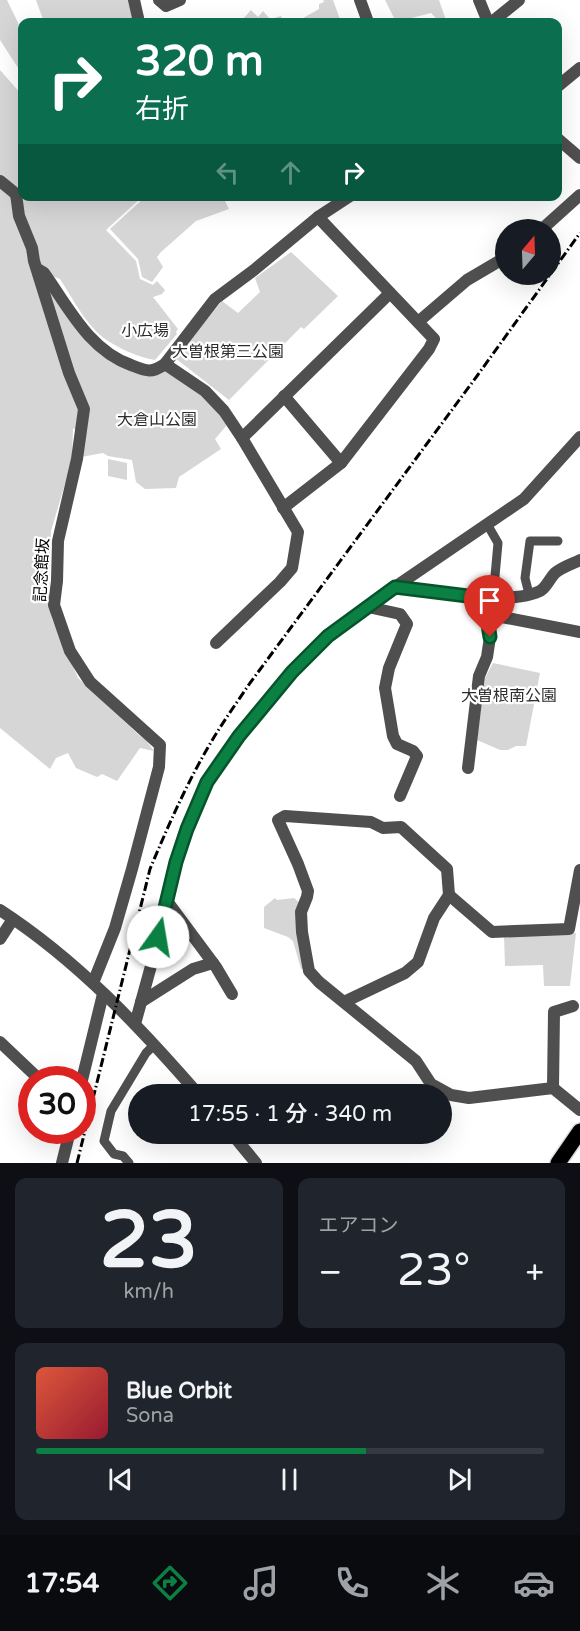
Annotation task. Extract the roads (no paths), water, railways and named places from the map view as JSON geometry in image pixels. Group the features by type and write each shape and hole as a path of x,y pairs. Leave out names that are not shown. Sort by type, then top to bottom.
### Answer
{"main road":[{"path":"558,1163 580,1131"}],"street":[{"path":"134,0 138,18"},
{"path":"159,0 166,6 180,0"},
{"path":"360,0 367,18"},
{"path":"479,0 488,18"},
{"path":"495,18 519,0"},
{"path":"562,83 580,68"},
{"path":"562,142 580,158"},
{"path":"0,181 18,192"},
{"path":"553,219 580,195"},
{"name":"記念館坂","path":"19,201 19,216 32,248 33,261 69,373 84,409 77,459 58,542 54,605 70,651 90,682 160,745 159,767 129,879 115,928 93,983"},
{"path":"37,268 44,273 78,325 108,355 143,370 155,371 165,364 215,299 318,217 342,201"},
{"path":"283,508 341,463 429,349 434,339 318,217"},
{"path":"418,322 467,280 495,263"},
{"path":"242,438 390,293"},
{"path":"165,364 205,391 224,411 298,532 292,568 216,643"},
{"path":"284,396 341,463"},
{"path":"135,1024 176,862 187,829 207,782 239,736 292,672 328,636 524,499 580,437"},
{"path":"468,768 479,676 487,657 490,637 486,614 498,543 488,524"},
{"path":"529,594 525,578 530,541 558,541"},
{"path":"395,587 489,598 529,594 538,592 559,570 580,560"},
{"path":"368,607 400,614 407,624 389,668 385,688 393,736 397,744 413,751 417,756 400,795"},
{"path":"486,614 580,632"},
{"path":"344,1002 405,973 418,962 434,918 449,895 447,869 401,827 383,828 371,822 285,816 278,820 308,891 301,912 309,971 344,1002 416,1061 431,1084 451,1095 469,1098 553,1088 580,1110"},
{"path":"449,895 492,932 569,929 580,870"},
{"path":"166,901 213,963 232,994"},
{"path":"0,910 68,960 93,983 135,1024 189,1084"},
{"path":"0,939 13,919"},
{"path":"141,1002 193,969 213,963"},
{"path":"85,1066 103,994"},
{"path":"553,1088 554,1012 573,1006"},
{"path":"0,1042 25,1066"},
{"path":"129,1163 123,1156 114,1154 104,1141 111,1111 146,1053 154,1045"},
{"path":"62,1163 67,1144"},
{"path":"240,1144 255,1163"}],"railway":[{"path":"77,1163 150,869 202,758 250,683 580,233"}],"park label":[{"name":"小広場","path":"145,330"},
{"name":"大曽根第三公園","path":"228,351"},
{"name":"大倉山公園","path":"157,419"},
{"name":"大曽根南公園","path":"509,695"}]}
